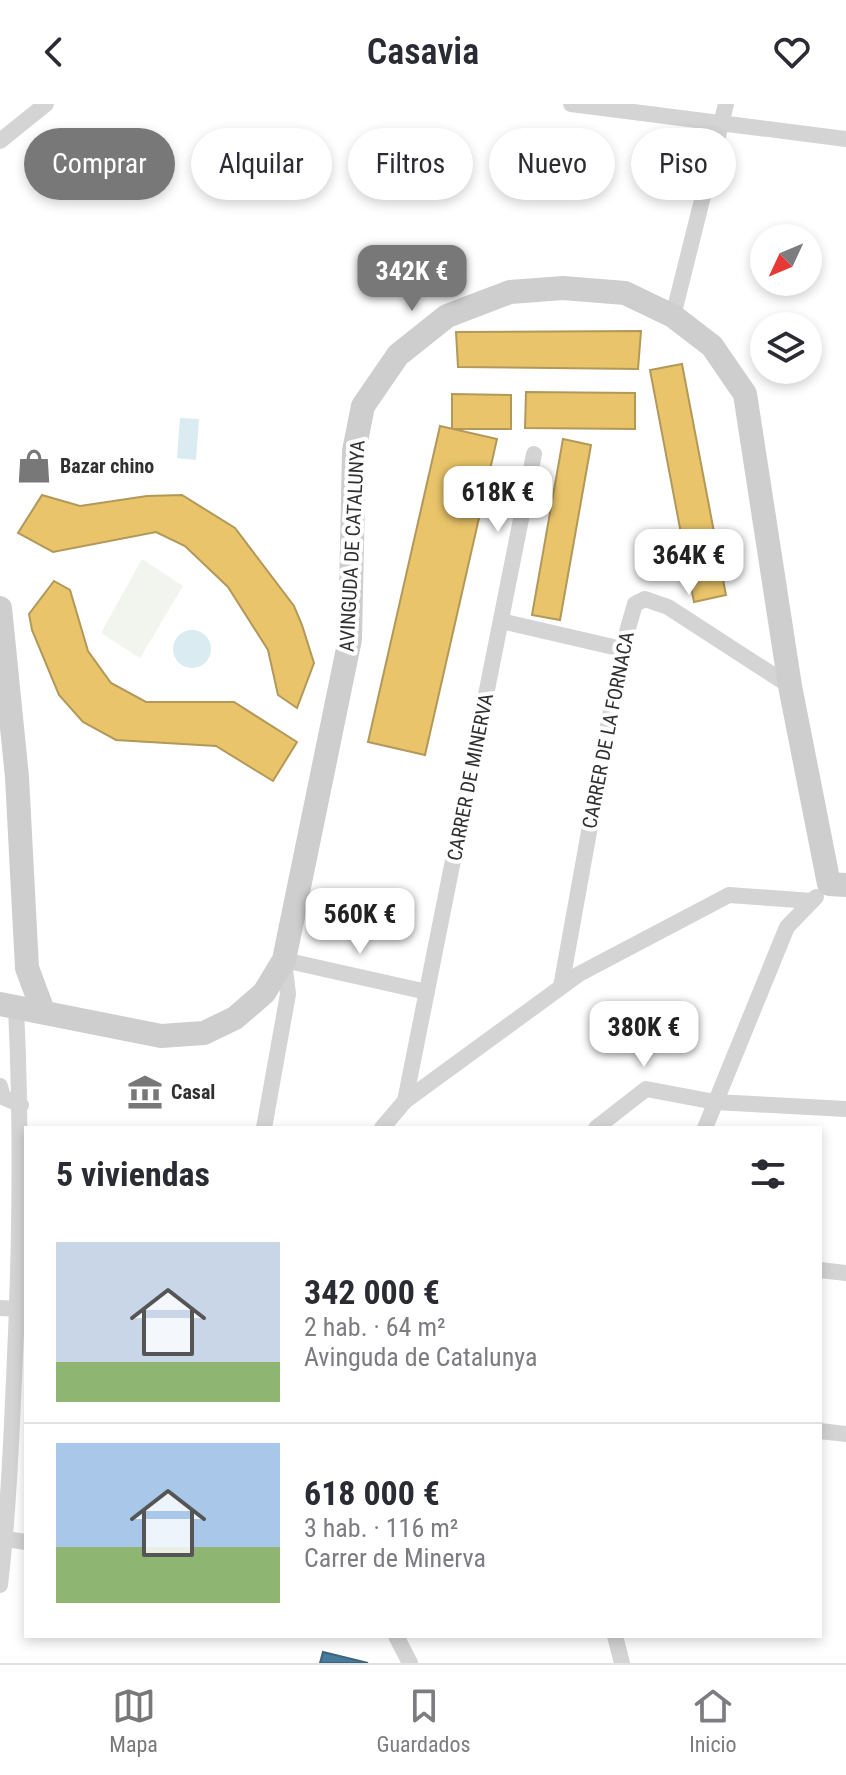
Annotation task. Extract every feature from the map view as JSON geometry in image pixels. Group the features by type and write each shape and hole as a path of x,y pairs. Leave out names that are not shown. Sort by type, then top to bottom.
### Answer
{"street":[{"path":"0,141 46,104"},
{"path":"571,104 846,139"},
{"path":"673,316 726,104"},
{"name":"AVINGUDA DE CATALUNYA","path":"8,1006 161,1036 204,1033 235,1018 264,993 284,960 350,639 354,451 363,406 398,355 447,316 510,292 563,288 625,293 673,316 712,346 745,394 790,686 829,890"},
{"name":"CARRER DE MINERVA","path":"405,1101 534,454"},
{"name":"CARRER DE LA FORNACA","path":"561,987 622,649 635,604 645,599 668,607 790,686"},
{"path":"0,608 17,777 27,968 43,1011"},
{"path":"501,621 622,649"},
{"path":"384,1126 405,1101 579,974 729,895 829,890"},
{"path":"706,1126 787,927 829,890"},
{"path":"264,1126 288,994 284,960 427,992"},
{"path":"0,1583 6,1539 4,1516 19,1420 21,1362 18,1309 22,1287 21,1105 8,1006"},
{"path":"0,1086 3,1097 21,1105"},
{"path":"599,1126 646,1089 715,1102 846,1109"},
{"path":"0,1108 21,1105"},
{"path":"822,1270 846,1273"},
{"path":"0,1308 18,1309"},
{"path":"822,1431 846,1434"},
{"path":"6,1539 24,1542"},
{"path":"397,1638 410,1663"},
{"path":"616,1638 622,1663"}],"shaded area":[{"path":"180,418 199,419 196,460 177,458"},
{"path":"142,559 183,586 140,658 101,633"},
{"path":"192,630 206,635 211,649 206,663 192,668 178,663 173,649 178,635"}],"building: Viviendas":[{"path":"641,331 638,369 458,367 456,332"},
{"path":"682,364 726,595 694,602 650,370"},
{"path":"526,392 635,393 635,429 525,428"},
{"path":"452,394 511,395 511,429 452,429"},
{"path":"440,426 497,439 425,755 368,742"},
{"path":"563,439 591,445 560,620 532,615"},
{"path":"42,495 80,506 147,496 182,495 235,528 294,606 302,625 314,663 297,708 278,695 268,650 228,587 185,546 156,532 53,552 18,533"},
{"path":"54,581 70,590 88,651 111,683 146,702 234,702 297,742 273,781 216,746 116,740 83,722 59,695 32,630 29,614"}],"building: Público":[{"path":"323,1652 368,1663 320,1663"}],"place":[{"name":"Bazar chino","path":"34,466"},
{"name":"Casal","path":"145,1092"}]}
